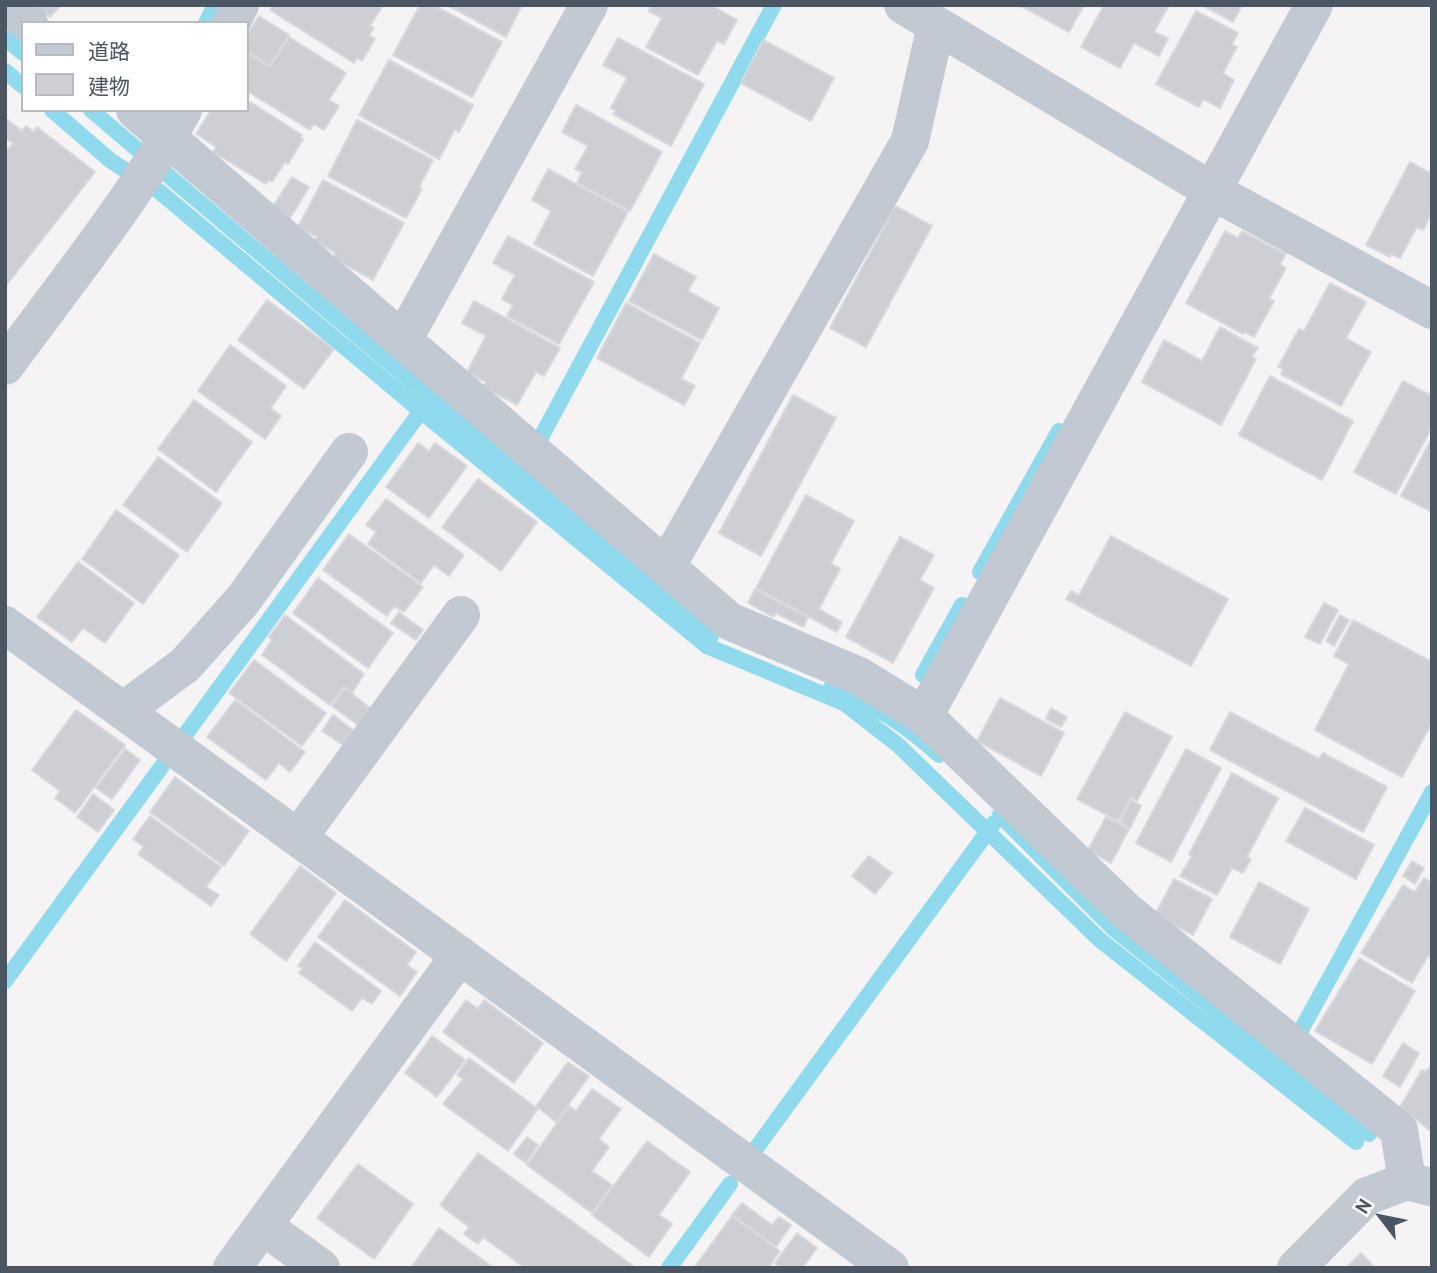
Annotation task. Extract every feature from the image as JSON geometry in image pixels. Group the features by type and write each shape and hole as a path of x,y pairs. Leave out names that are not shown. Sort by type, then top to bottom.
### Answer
{"street":[{"path":"7,5 27,21"},
{"path":"232,21 240,5"},
{"path":"403,340 590,5"},
{"path":"903,5 1214,192 1432,310"},
{"path":"924,716 1214,192 1314,5"},
{"path":"666,567 910,141 936,25"},
{"path":"138,112 171,132 403,340 729,621 859,676 924,716 1126,911 1399,1130 1419,1184 1367,1196 1296,1268"},
{"path":"5,366 136,186 171,132"},
{"path":"123,711 185,665 243,600 349,452"},
{"path":"298,838 461,615"},
{"path":"5,625 890,1268"},
{"path":"232,1268 460,956"},
{"path":"263,1226 321,1268"}],"building":[{"path":"36,5 61,5 50,17"},
{"path":"273,5 383,5 370,26 374,28 369,35 375,39 362,61 357,58 354,63 270,10"},
{"path":"420,5 433,5 502,42 472,97 393,55"},
{"path":"447,5 522,5 506,37"},
{"path":"651,5 711,5 737,20 724,44 717,41 698,75 646,47 662,18 649,11"},
{"path":"1019,5 1084,5 1069,32"},
{"path":"1104,5 1169,5 1154,32 1168,38 1159,56 1134,43 1120,68 1081,47"},
{"path":"1202,5 1242,5 1233,22"},
{"path":"1196,11 1238,33 1232,44 1237,47 1223,73 1234,80 1220,108 1203,99 1199,107 1156,84"},
{"path":"259,16 289,35 270,66 248,52 248,33"},
{"path":"289,37 346,73 329,100 339,106 324,130 314,124 310,130 248,92 249,54 270,67"},
{"path":"618,38 704,84 671,146 613,114 616,111 611,108 627,78 603,65"},
{"path":"763,40 834,78 811,121 741,83"},
{"path":"389,60 473,105 459,132 455,129 439,159 359,115"},
{"path":"248,101 302,135 300,137 303,139 288,164 285,162 272,182 269,180 266,184 213,152 216,147 196,134 210,112 248,112"},
{"path":"576,105 662,152 630,211 577,183 582,172 575,169 588,146 562,132"},
{"path":"5,118 22,131 26,126 34,132 37,127 95,172 5,287 5,153 13,143 5,138"},
{"path":"357,120 433,160 419,187 422,189 406,218 328,176"},
{"path":"1410,162 1432,174 1432,213 1423,230 1417,227 1400,258 1391,254 1390,257 1366,245"},
{"path":"548,169 628,212 593,276 534,244 551,211 532,200"},
{"path":"292,177 309,187 290,218 272,208"},
{"path":"323,180 404,223 373,280 333,258 336,253 314,241 317,237 298,227"},
{"path":"895,206 932,226 866,347 830,328"},
{"path":"1225,231 1238,238 1242,231 1286,254 1280,264 1286,268 1269,299 1274,301 1254,337 1245,332 1243,334 1186,303"},
{"path":"508,236 594,282 559,344 507,316 513,305 502,299 515,275 493,263"},
{"path":"654,254 696,277 688,291 719,308 702,340 629,301"},
{"path":"1330,283 1366,302 1346,338 1371,352 1341,406 1281,374 1283,369 1278,367 1299,329 1304,331"},
{"path":"267,300 334,349 304,389 238,340"},
{"path":"474,301 560,348 544,376 536,372 517,405 483,387 486,382 467,372 486,336 462,323"},
{"path":"626,303 700,343 681,379 695,386 684,405 597,358"},
{"path":"1220,327 1258,348 1252,356 1256,359 1221,425 1142,382 1164,340 1202,361"},
{"path":"230,345 286,386 271,408 281,416 265,439 198,391"},
{"path":"1270,376 1353,421 1322,480 1239,435"},
{"path":"1403,381 1432,396 1432,427 1396,494 1354,472"},
{"path":"793,395 836,418 761,556 719,533"},
{"path":"194,400 252,442 216,492 158,449"},
{"path":"1432,438 1432,512 1401,496"},
{"path":"418,443 429,451 435,443 467,466 429,518 386,487"},
{"path":"158,457 222,503 187,552 123,505"},
{"path":"478,479 537,522 501,571 442,527"},
{"path":"806,495 854,521 831,563 840,569 819,609 842,622 837,632 756,588"},
{"path":"386,499 464,555 449,576 434,565 421,583 368,544 376,532 366,525"},
{"path":"116,510 179,555 143,604 82,559"},
{"path":"349,534 423,587 404,612 394,606 387,616 323,570"},
{"path":"1111,536 1228,599 1191,666 1066,599 1071,591 1079,595"},
{"path":"900,537 934,555 920,580 934,588 893,663 846,637"},
{"path":"78,562 134,603 105,643 83,628 72,642 37,617"},
{"path":"318,578 393,633 368,668 293,613"},
{"path":"755,589 808,617 803,627 776,613 773,617 748,603"},
{"path":"1324,603 1338,610 1320,644 1305,637"},
{"path":"399,612 423,630 416,640 391,623"},
{"path":"285,615 364,674 352,693 344,687 330,705 262,655 272,640 269,637"},
{"path":"1340,615 1349,620 1334,646 1326,641"},
{"path":"1353,620 1432,662 1432,723 1402,777 1315,730 1349,664 1334,656"},
{"path":"254,660 326,713 302,746 229,693"},
{"path":"345,688 370,708 358,725 332,706"},
{"path":"1000,698 1064,733 1041,776 977,741"},
{"path":"235,700 305,752 290,772 279,763 266,780 207,737"},
{"path":"1051,708 1067,717 1061,727 1046,719"},
{"path":"76,710 125,745 75,813 55,798 60,791 32,770"},
{"path":"1125,712 1172,737 1137,801 1131,797 1118,821 1077,799"},
{"path":"1230,712 1319,759 1323,753 1387,787 1363,832 1210,750"},
{"path":"333,715 353,730 343,745 322,731"},
{"path":"125,749 140,760 112,799 96,788"},
{"path":"1186,749 1221,768 1171,862 1136,843"},
{"path":"1232,773 1278,798 1247,857 1251,859 1243,873 1232,868 1217,895 1180,876"},
{"path":"175,777 249,831 224,866 150,812"},
{"path":"93,794 114,810 98,832 77,817"},
{"path":"1131,800 1141,806 1130,828 1120,822"},
{"path":"1305,808 1374,845 1356,879 1286,841"},
{"path":"150,816 221,867 206,887 219,895 211,906 138,854 144,847 133,839"},
{"path":"1106,817 1129,829 1111,863 1088,850"},
{"path":"869,856 892,873 875,894 852,876"},
{"path":"1412,861 1424,868 1415,884 1403,876"},
{"path":"300,866 336,893 286,961 250,934"},
{"path":"1424,878 1432,883 1432,958 1428,956 1412,983 1361,953 1403,885 1415,892"},
{"path":"1174,879 1212,899 1193,935 1155,915"},
{"path":"1259,882 1309,909 1280,964 1230,937"},
{"path":"345,900 416,952 407,965 417,972 400,996 318,937"},
{"path":"315,942 381,991 372,1004 362,998 352,1011 299,973 303,968 298,966"},
{"path":"1359,958 1415,991 1372,1064 1315,1031"},
{"path":"466,1000 478,1009 484,1000 543,1043 514,1083 443,1032"},
{"path":"432,1036 465,1060 437,1097 405,1073"},
{"path":"1403,1043 1419,1053 1400,1087 1383,1076"},
{"path":"469,1058 538,1109 508,1151 443,1104 463,1079 457,1075"},
{"path":"568,1062 589,1076 556,1122 536,1106"},
{"path":"1432,1064 1432,1132 1400,1107 1422,1070 1426,1072"},
{"path":"592,1089 621,1109 599,1139 609,1147 592,1171 612,1185 592,1213 527,1165 569,1106 576,1111"},
{"path":"527,1137 538,1145 526,1163 514,1154"},
{"path":"647,1141 690,1172 659,1215 672,1224 649,1257 592,1215"},
{"path":"478,1153 636,1268 525,1268 483,1237 478,1244 464,1234 469,1227 440,1205"},
{"path":"358,1164 413,1204 374,1259 317,1218"},
{"path":"742,1203 772,1225 779,1217 791,1225 776,1247 732,1215"},
{"path":"732,1216 780,1251 768,1268 694,1268"},
{"path":"439,1228 494,1268 411,1268"},
{"path":"797,1233 817,1248 802,1268 781,1268 775,1263"},
{"path":"1361,1253 1375,1268 1346,1268"}],"waterway":[{"path":"207,21 215,5"},
{"path":"540,439 774,5"},
{"path":"5,38 21,51"},
{"path":"5,71 21,84"},
{"path":"54,112 111,161 160,192 707,646 844,703 898,745 1100,940 1356,1142"},
{"path":"93,112 711,636"},
{"path":"185,735 421,411"},
{"path":"980,572 1059,431"},
{"path":"923,675 962,605"},
{"path":"832,686 888,716 939,755"},
{"path":"5,981 162,766"},
{"path":"1301,1030 1432,792"},
{"path":"1000,815 1114,929 1369,1134"},
{"path":"754,1151 994,823"},
{"path":"669,1268 730,1184"}]}
